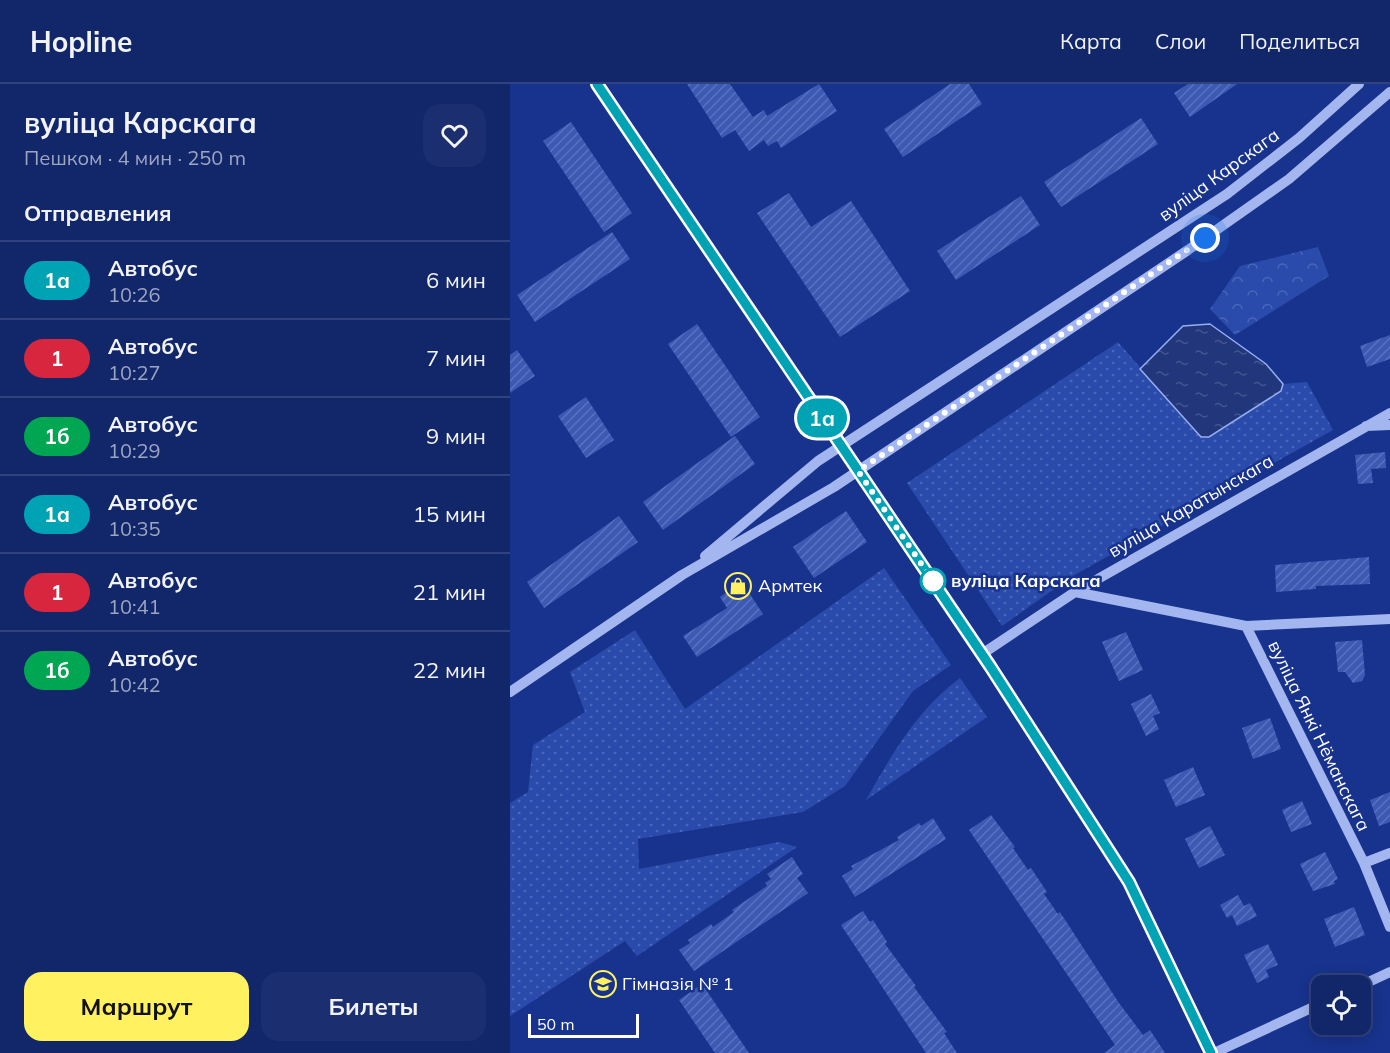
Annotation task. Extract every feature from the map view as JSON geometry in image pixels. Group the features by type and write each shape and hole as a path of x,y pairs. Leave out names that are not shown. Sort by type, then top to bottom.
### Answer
{"street":[{"path":"597,84 982,654 1129,882 1213,1053 1311,1009"},
{"name":"вуліца Карскага","path":"682,576 818,461 1227,194 1299,138 1359,84"},
{"name":"вуліца Карскага","path":"510,692 682,576 858,471 1289,179 1390,92"},
{"name":"вуліца Каратынскага","path":"982,654 1075,592 1390,413"},
{"path":"1364,426 1390,425"},
{"path":"1075,592 1246,626 1390,619"},
{"name":"вуліца Янкі Нёманскага","path":"1246,626 1364,863 1390,927"},
{"path":"1364,863 1390,853"},
{"path":"1371,981 1390,972"}],"green space":[{"path":"1318,247 1329,276 1235,335 1210,309 1240,266"},
{"path":"1118,342 1201,437 1209,437 1281,392 1283,384 1307,382 1333,430 1071,577 1002,626 907,483"},
{"path":"884,568 951,665 913,691 845,786 803,812 638,839 639,869 779,842 797,847 637,956 625,941 510,1016 510,803 528,792 533,745 585,712 570,672 635,630 685,709"},
{"path":"960,678 987,717 866,800 918,719"}],"water":[{"path":"1210,324 1266,364 1283,384 1281,391 1209,437 1201,437 1140,369 1183,326"}],"building":[{"path":"687,84 730,84 753,117 764,110 767,116 819,84 837,111 781,148 777,141 768,146 764,140 749,151 735,130 722,138"},
{"path":"950,84 969,84 982,104 903,157 884,129"},
{"path":"1188,84 1237,84 1190,117 1174,93"},
{"path":"1141,118 1158,144 1061,207 1044,182"},
{"path":"571,122 632,213 604,232 543,141"},
{"path":"789,193 811,227 851,201 910,291 840,337 757,213"},
{"path":"1021,196 1040,225 956,280 937,251"},
{"path":"612,232 630,259 535,322 517,295"},
{"path":"697,324 760,417 731,437 668,344"},
{"path":"1390,335 1390,359 1367,367 1360,346"},
{"path":"517,350 535,376 510,393 510,355"},
{"path":"586,397 614,440 586,458 558,416"},
{"path":"735,436 755,464 663,530 643,502"},
{"path":"1385,452 1386,468 1371,469 1373,483 1358,484 1355,455"},
{"path":"846,511 867,542 814,578 793,547"},
{"path":"619,516 638,542 544,608 527,582"},
{"path":"1369,557 1370,584 1316,586 1316,589 1276,592 1275,565"},
{"path":"740,579 763,614 697,657 683,636 727,608 720,597 727,592 725,589"},
{"path":"1126,632 1143,670 1119,681 1102,642"},
{"path":"1362,640 1365,675 1362,681 1353,683 1345,672 1338,672 1335,642"},
{"path":"1151,694 1160,713 1153,716 1159,729 1146,736 1131,704"},
{"path":"1270,718 1281,749 1253,759 1242,728"},
{"path":"1193,767 1205,795 1176,807 1164,780"},
{"path":"1390,792 1390,822 1379,826 1370,800"},
{"path":"1302,801 1312,824 1291,832 1282,810"},
{"path":"991,815 1015,847 1013,848 1028,870 1031,868 1047,892 1044,894 1058,914 1060,912 1119,1003 1143,1035 1150,1030 1165,1053 1104,1053 1115,1045 969,830"},
{"path":"933,818 946,839 855,897 842,876 853,869 851,866 899,840 897,837 919,823 921,826"},
{"path":"1210,826 1225,855 1199,868 1185,839"},
{"path":"1325,852 1338,879 1334,881 1335,884 1313,891 1300,864"},
{"path":"792,857 803,874 797,878 808,893 694,971 679,950 690,943 688,940 711,924 713,927 734,912 732,910 767,886 765,883 771,879 767,874"},
{"path":"1238,895 1244,906 1250,903 1257,916 1237,926 1232,915 1227,918 1220,905"},
{"path":"1354,907 1365,935 1335,947 1324,919"},
{"path":"863,911 870,922 873,920 887,942 885,944 947,1032 944,1033 957,1053 926,1053 841,925"},
{"path":"1268,944 1278,965 1266,970 1269,977 1257,983 1244,955"},
{"path":"702,984 749,1053 715,1053 679,1000"}],"bus line":[{"name":"1а","path":"597,84 990,666 1129,882 1179,981 1211,1053"}],"place":[{"name":"вуліца Карскага","path":"933,581"},
{"name":"Армтек","path":"738,586"},
{"name":"Гімназія № 1","path":"603,984"}],"route":[{"path":"933,581 858,471 1205,238"}]}
